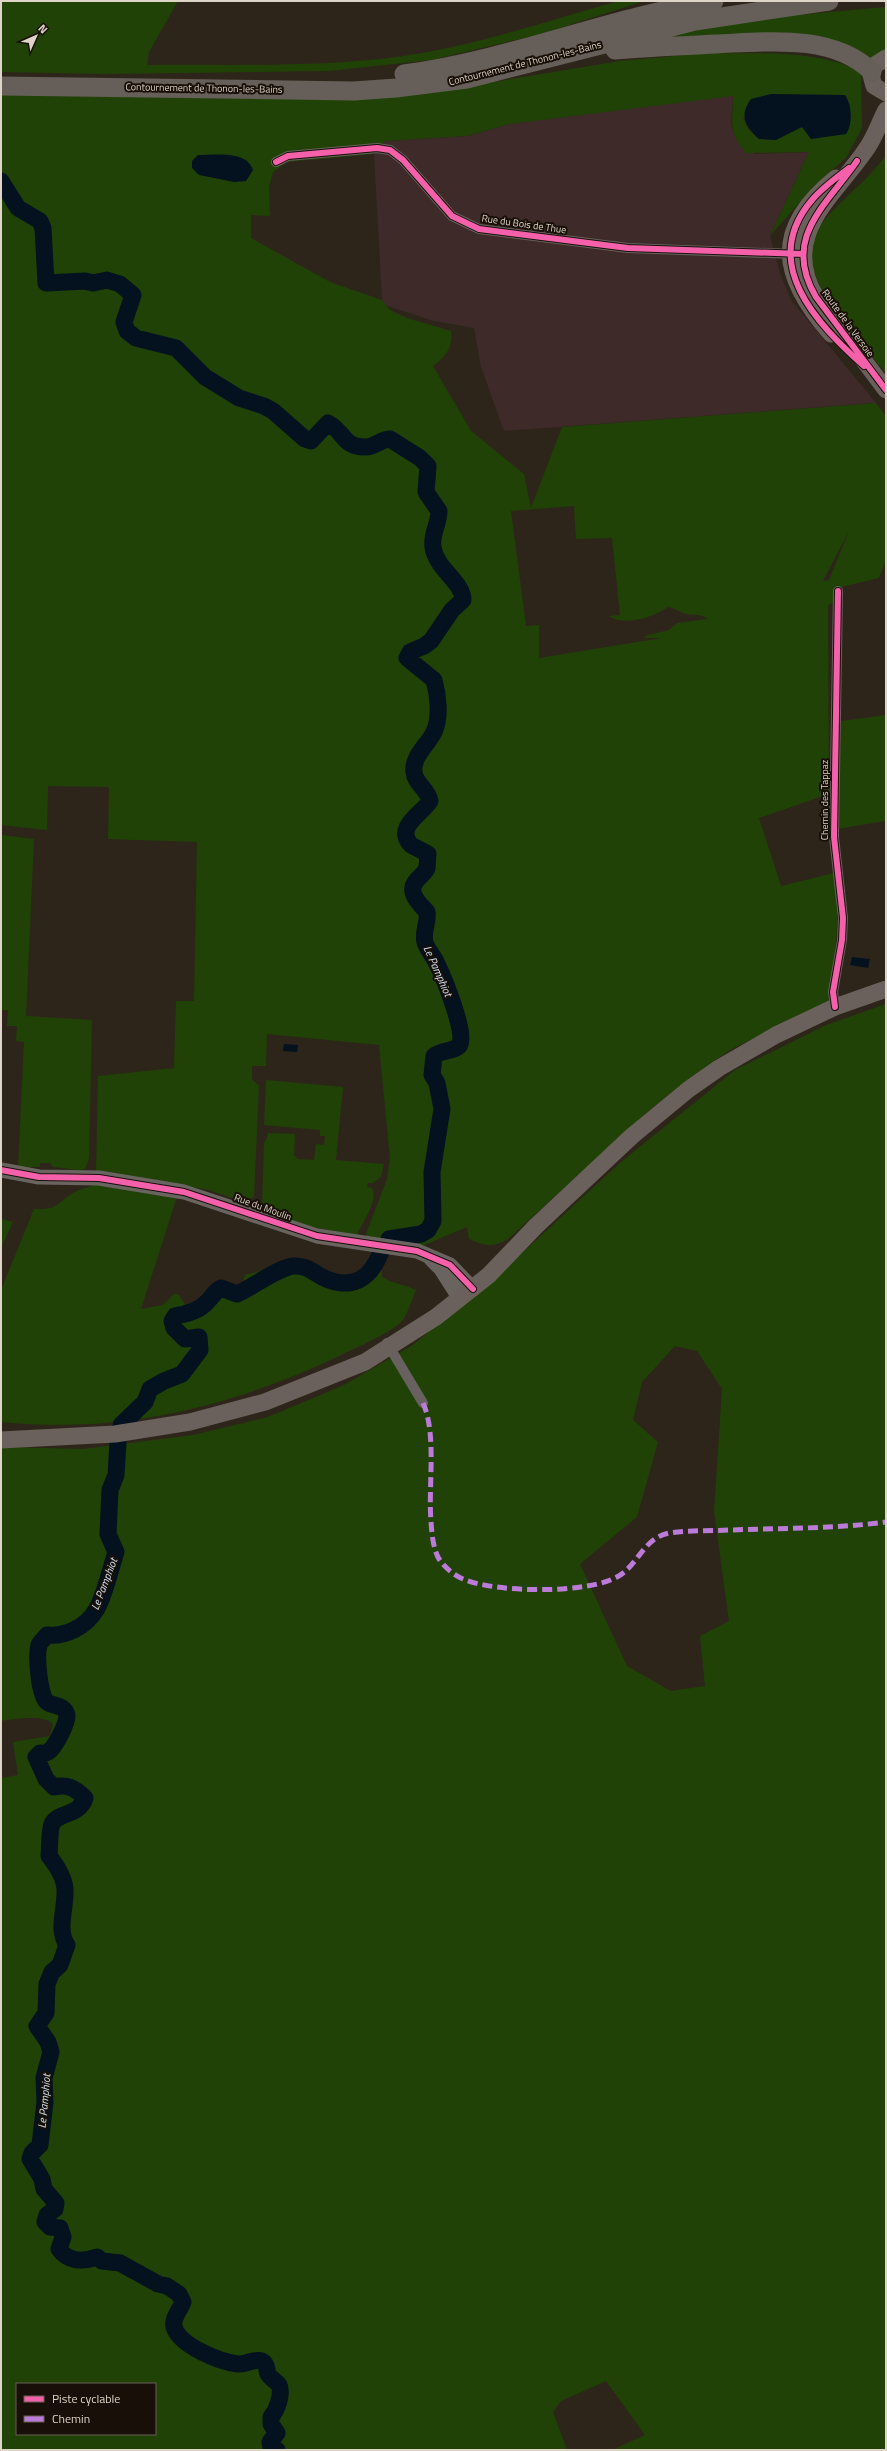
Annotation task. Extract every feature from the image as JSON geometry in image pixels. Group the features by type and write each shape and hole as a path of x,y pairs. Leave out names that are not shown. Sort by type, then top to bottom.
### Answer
{"highway":[{"path":"601,28 673,1"},
{"name":"Contournement de Thonon-les-Bains","path":"1,86 153,82 336,80 397,75 471,63 601,28 714,1"},
{"name":"Contournement de Thonon-les-Bains","path":"1,78 153,82 354,91 396,88 468,79 695,21 828,1"},
{"path":"570,53 639,47 783,43 834,50 881,71"}],"main road":[{"name":"Route de la Versoie","path":"881,71 884,114 875,136 812,221 797,254 811,288 886,390"},
{"path":"1,1440 121,1433 190,1422 265,1402 357,1366 505,1261 536,1226 632,1136 689,1089 749,1049 805,1020 835,1007 886,989"},
{"path":"1,1431 66,1437"}],"street":[{"name":"Rue du Bois de Thue","path":"276,162 288,156 384,148 399,156 452,216 479,229 628,248 797,254"},
{"name":"Chemin des Tappaz","path":"835,1007 833,992 843,924 834,837 838,591"},
{"name":"Rue du Moulin","path":"1,1170 34,1177 92,1177 159,1187 212,1200 317,1236 406,1249 426,1255 450,1265 470,1285"},
{"name":"Rue du Moulin","path":"426,1255 441,1269 457,1295"},
{"path":"388,1344 423,1403"}],"shaded area":[{"path":"733,95 731,124 733,131 754,154 809,152 770,236 780,273 791,300 876,403 504,431 481,367 474,328 434,321 385,305 382,300 374,154 385,141 467,136 509,124"}],"green space":[{"path":"1,1 178,1 149,52 147,65 243,65 308,64 372,60 404,56 458,46 618,1 644,1 541,34 431,60 329,71 105,74 1,72"},
{"path":"886,7 886,51 869,62 852,53 657,37 763,18"},
{"path":"709,53 767,53 806,56 843,64 861,71 862,128 846,158 814,186 770,236 809,152 746,153 736,138 732,126 733,96 509,124 467,136 385,141 374,154 287,162 273,172 269,187 270,216 251,215 251,238 330,282 382,300 390,310 407,318 451,331 451,342 448,351 442,359 433,366 471,431 524,474 531,508 562,427 876,403 886,416 886,560 879,578 841,587 841,599 828,605 829,794 759,818 781,886 834,873 837,922 835,952 828,1001 730,1050 687,1080 646,1113 508,1239 493,1245 480,1243 469,1239 467,1227 424,1245 367,1238 366,1234 387,1179 390,1158 379,1045 267,1034 266,1066 252,1066 252,1079 259,1086 254,1197 243,1202 209,1190 96,1171 98,1076 174,1068 176,1001 194,1001 197,842 108,839 109,787 48,786 47,830 1,825 1,94 433,92 620,61","holes":["743,117 846,133 806,131 802,127 759,139 748,129","574,506 576,539 612,538 620,615 609,616 623,621 631,621 655,614 668,607 686,614 700,615 708,619 677,623 669,630 648,635 643,638 662,638 539,658 539,625 526,626 511,511","849,531 829,580 823,581"]},
{"path":"886,155 886,374 823,291 816,278 812,264 811,250 814,237 829,214 871,173"},
{"path":"886,715 886,821 837,829 841,721"},
{"path":"1,835 34,839 26,1016 92,1020 89,1158 85,1169 81,1170 53,1167 50,1163 40,1163 40,1167 18,1167 24,1042 16,1041 17,1026 7,1026 8,1010 1,1010"},
{"path":"886,1004 886,2450 612,2450 645,2435 606,2381 561,2401 553,2412 567,2450 1,2450 1,1778 18,1775 13,1742 50,1736 53,1724 49,1721 36,1718 21,1718 1,1721 1,1447 83,1449 193,1435 268,1417 344,1385 413,1345 522,1253 621,1162 735,1070 826,1025","holes":["675,1346 697,1351 722,1389 714,1511 729,1621 700,1636 705,1686 671,1691 627,1666 580,1564 637,1517 658,1442 633,1420 642,1382"]},
{"path":"266,1080 343,1087 336,1160 384,1164 381,1177 373,1183 368,1183 367,1187 372,1188 374,1193 372,1205 357,1235 312,1227 264,1211 262,1206 264,1143 268,1133 295,1134 294,1155 298,1159 314,1160 316,1144 324,1145 325,1136 320,1136 320,1130 264,1125"},
{"path":"96,1184 177,1197 141,1309 163,1305 174,1294 179,1295 185,1304 203,1301 209,1288 219,1283 241,1288 245,1275 296,1261 308,1264 321,1274 346,1278 365,1269 377,1251 384,1252 381,1262 382,1277 416,1290 403,1320 396,1327 339,1356 258,1390 174,1413 132,1420 89,1424 45,1425 1,1422 1,1290 34,1209 56,1206 73,1193"},
{"path":"1,1219 13,1222 1,1248"}],"water":[{"path":"771,94 845,95 851,114 850,125 846,134 811,139 802,127 776,140 759,139 747,125 745,120 745,111 751,99"},
{"path":"221,154 237,156 250,164 253,170 246,181 234,182 199,175 192,168 192,161 198,155"},
{"path":"852,957 870,959 868,968 850,965"},
{"path":"284,1044 298,1045 297,1052 283,1051"}],"waterway":[{"name":"Le Pamphiot","path":"1,181 18,208 40,221 43,228 46,283 85,281 93,283 107,280 120,284 133,295 124,322 127,331 136,338 176,348 205,377 239,398 264,406 273,411 305,439 311,441 328,423 353,445 358,447 369,447 384,440 390,439 420,458 428,466 426,492 439,511 433,538 435,555 459,587 463,600 452,610 431,641 410,652 407,658 434,680 438,699 438,720 434,732 415,761 414,766 415,776 427,793 430,801 408,826 406,832 407,838 411,845 428,854 427,868 414,884 413,893 417,901 427,912 424,934 425,942 427,948 436,961 454,1006 458,1019 461,1040 459,1046 456,1048 434,1056 432,1075 437,1083 442,1109 432,1172 433,1221 428,1230 421,1234 389,1239"},
{"name":"Le Pamphiot","path":"121,1425 145,1402 150,1389 164,1381 182,1374 200,1350 199,1337 185,1339 174,1328 172,1321 175,1316 197,1310 221,1288 237,1294 288,1267 302,1267 332,1281 351,1283 365,1276 371,1270 381,1252"},
{"name":"Le Pamphiot","path":"118,1442 116,1475 110,1490 108,1534 116,1552 102,1598 92,1616 81,1626 61,1634 47,1635 40,1644 38,1650 40,1684 44,1698 50,1704 64,1709 66,1711 67,1718 63,1729 51,1750 45,1753 40,1753 36,1757 46,1779 54,1787 63,1786 71,1788 85,1798 82,1804 74,1811 55,1820 50,1831 49,1856 60,1873 65,1888 62,1933 67,1945 60,1965 52,1972 47,1984 46,2013 37,2026 48,2042 51,2052 44,2078 45,2102 40,2145 32,2153 30,2159 42,2179 44,2189 56,2203 55,2209 47,2215 45,2222 50,2227 60,2228 63,2237 59,2249 63,2253 71,2259 76,2260 86,2260 97,2257 102,2261 120,2263 158,2284 167,2286 179,2294 183,2302 175,2317 174,2327 184,2341 202,2352 230,2363 241,2364 259,2360 265,2364 268,2374 279,2385 280,2389 279,2402 271,2417 271,2424 277,2433 270,2442 271,2447 277,2450"}],"marked path":[{"path":"423,1403 430,1430 430,1508 432,1537 435,1550 439,1559 450,1571 463,1579 478,1584 541,1590 563,1589 603,1583 624,1572 653,1540 669,1533 828,1527 886,1522"}],"cycle path":[{"path":"276,162 288,156 377,148 390,150 403,160 452,216 479,229 628,248 803,254"},
{"path":"857,161 821,208 805,240 803,257 806,276 816,297 886,390"},
{"path":"849,168 829,183 812,200 797,223 791,247 792,269 800,291 813,312 828,331 864,366"},
{"path":"835,1007 833,992 842,940 843,918 834,837 838,591"},
{"path":"1,1170 39,1177 99,1178 184,1192 317,1236 417,1251 450,1265 473,1289"}]}
